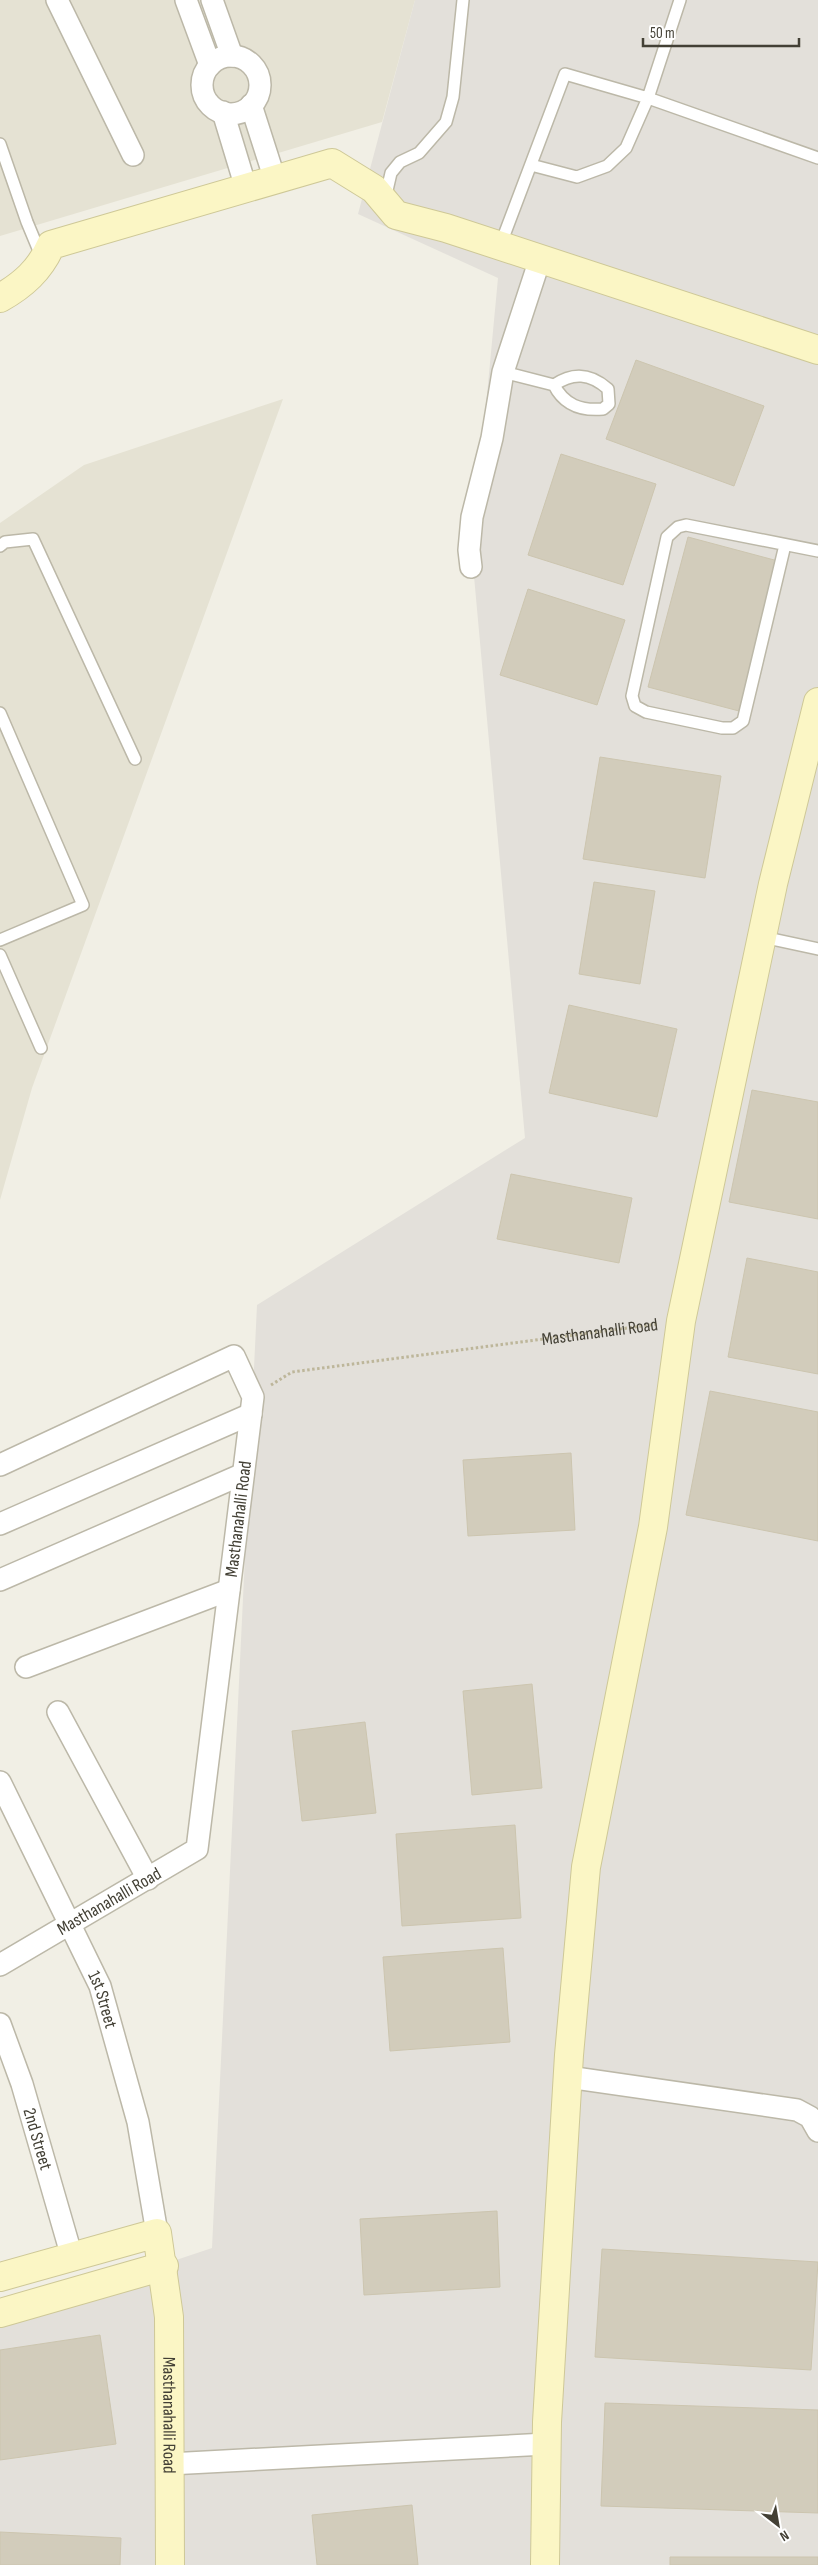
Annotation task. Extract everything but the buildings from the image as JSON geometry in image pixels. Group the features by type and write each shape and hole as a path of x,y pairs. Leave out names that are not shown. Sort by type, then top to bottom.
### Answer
{"street":[{"path":"57,0 133,155"},
{"path":"186,0 210,65"},
{"path":"212,0 232,56"},
{"path":"232,56 245,59 258,72 260,90 251,105 236,113 223,112 211,105 203,90 206,72 210,65 218,59 232,56"},
{"path":"251,105 274,180"},
{"path":"223,112 246,188"},
{"path":"0,298 20,286 44,261 51,245 332,163 374,189 396,214 818,350"},
{"path":"470,567 469,550 472,517 492,438 503,372 540,259"},
{"path":"545,2565 546,2444 568,2077 586,1867 653,1527 681,1321 773,884 818,702"},
{"path":"0,1465 234,1356 252,1405 0,1524"},
{"name":"Masthanahalli Road","path":"0,1965 197,1849 252,1405"},
{"path":"0,1580 243,1474"},
{"path":"26,1667 229,1590"},
{"path":"58,1712 148,1878"},
{"name":"1st Street","path":"0,1782 100,1986 138,2122 157,2233"},
{"name":"2nd Street","path":"0,2024 25,2093 72,2257"},
{"path":"568,2077 797,2110 810,2117 818,2131"},
{"path":"0,2277 157,2233"},
{"name":"Masthanahalli Road","path":"157,2233 164,2266 169,2317 170,2565"},
{"path":"0,2313 164,2266"},
{"path":"169,2464 546,2444"}],"lane":[{"path":"384,201 391,173 400,162 419,153 446,122 453,97 463,0"},
{"path":"531,165 577,177 607,166 626,148 648,98 680,0"},
{"path":"500,246 565,74 648,98 818,158"},
{"path":"0,144 27,222 44,261"},
{"path":"503,372 554,385 560,396 579,408 603,409 609,404 608,389 599,381 584,375 565,377 554,385"},
{"path":"785,545 743,720 733,728 722,728 646,712 635,706 632,696 667,537 678,528 686,525 818,551"},
{"path":"0,546 5,542 33,539 135,759"},
{"path":"0,713 83,905 0,940"},
{"path":"763,937 818,949"},
{"path":"0,955 41,1048"}],"path":[{"name":"Masthanahalli Road","path":"252,1405 292,1372 681,1321"}],"shaded area":[{"path":"0,0 415,0 382,122 0,236"},
{"path":"415,0 818,0 818,2565 0,2565 0,2319 212,2248 257,1305 525,1138 472,554 498,278 358,214"},
{"path":"283,399 32,1088 0,1200 0,523 84,465"}]}
